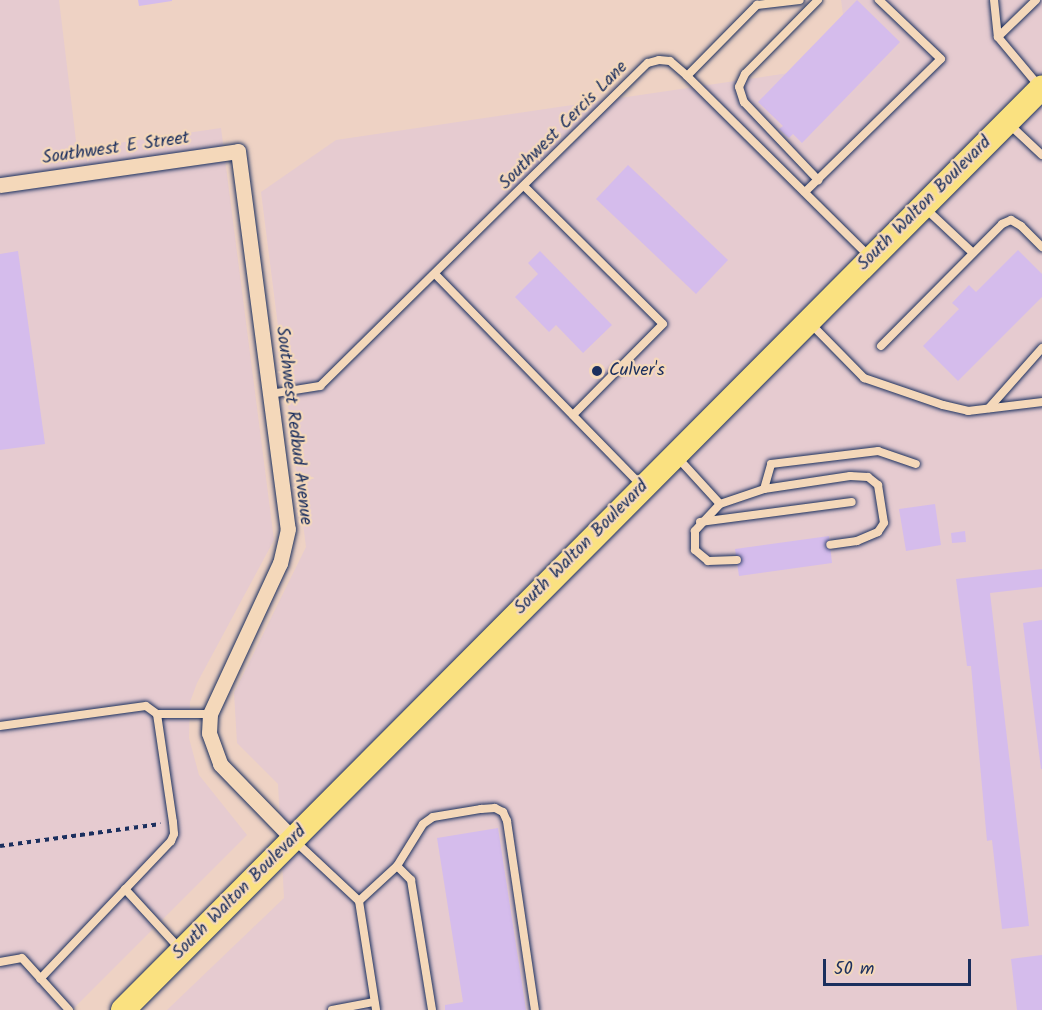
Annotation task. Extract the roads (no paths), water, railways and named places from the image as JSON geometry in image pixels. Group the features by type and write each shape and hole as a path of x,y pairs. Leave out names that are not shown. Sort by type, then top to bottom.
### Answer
{"main road":[{"name":"South Walton Boulevard","path":"123,1010 1042,87"}],"street":[{"name":"Southwest E Street","path":"0,185 237,151"},
{"name":"Southwest Redbud Avenue","path":"237,151 288,529 280,563 210,714 212,745 220,764 293,839"}],"lane":[{"path":"687,76 757,5 800,0"},
{"path":"818,0 745,74 739,87 744,102 818,180"},
{"path":"805,192 941,59 879,0"},
{"path":"994,0 998,37 1042,87"},
{"path":"998,37 1036,0"},
{"name":"Southwest Cercis Lane","path":"270,394 320,386 436,275 648,63 670,61 871,258"},
{"path":"1007,122 1042,155"},
{"path":"525,187 663,324 573,415"},
{"path":"923,206 973,253"},
{"path":"881,346 1002,224 1011,220 1021,226 1042,247"},
{"path":"436,275 643,487"},
{"path":"808,321 864,378 943,405 968,411 1042,402"},
{"path":"989,408 1042,348"},
{"path":"764,489 771,464 878,451 916,464"},
{"path":"675,455 720,504"},
{"path":"736,560 708,561 695,550 695,531 700,522 720,504 764,489 850,476 868,477 878,485 884,523 878,532 857,541 830,545"},
{"path":"700,522 852,502"},
{"path":"0,726 146,706 157,714 210,714"},
{"path":"40,979 171,842 174,834 173,822 157,714"},
{"path":"359,901 397,866 423,824 433,817 480,809 495,808 503,812 507,822 535,1010"},
{"path":"293,839 359,901 375,1006 332,1010"},
{"path":"397,866 414,888 432,1010"},
{"path":"125,889 182,951"},
{"path":"0,962 22,958 69,1010"}],"place":[{"name":"Culver's","path":"597,371"}]}
